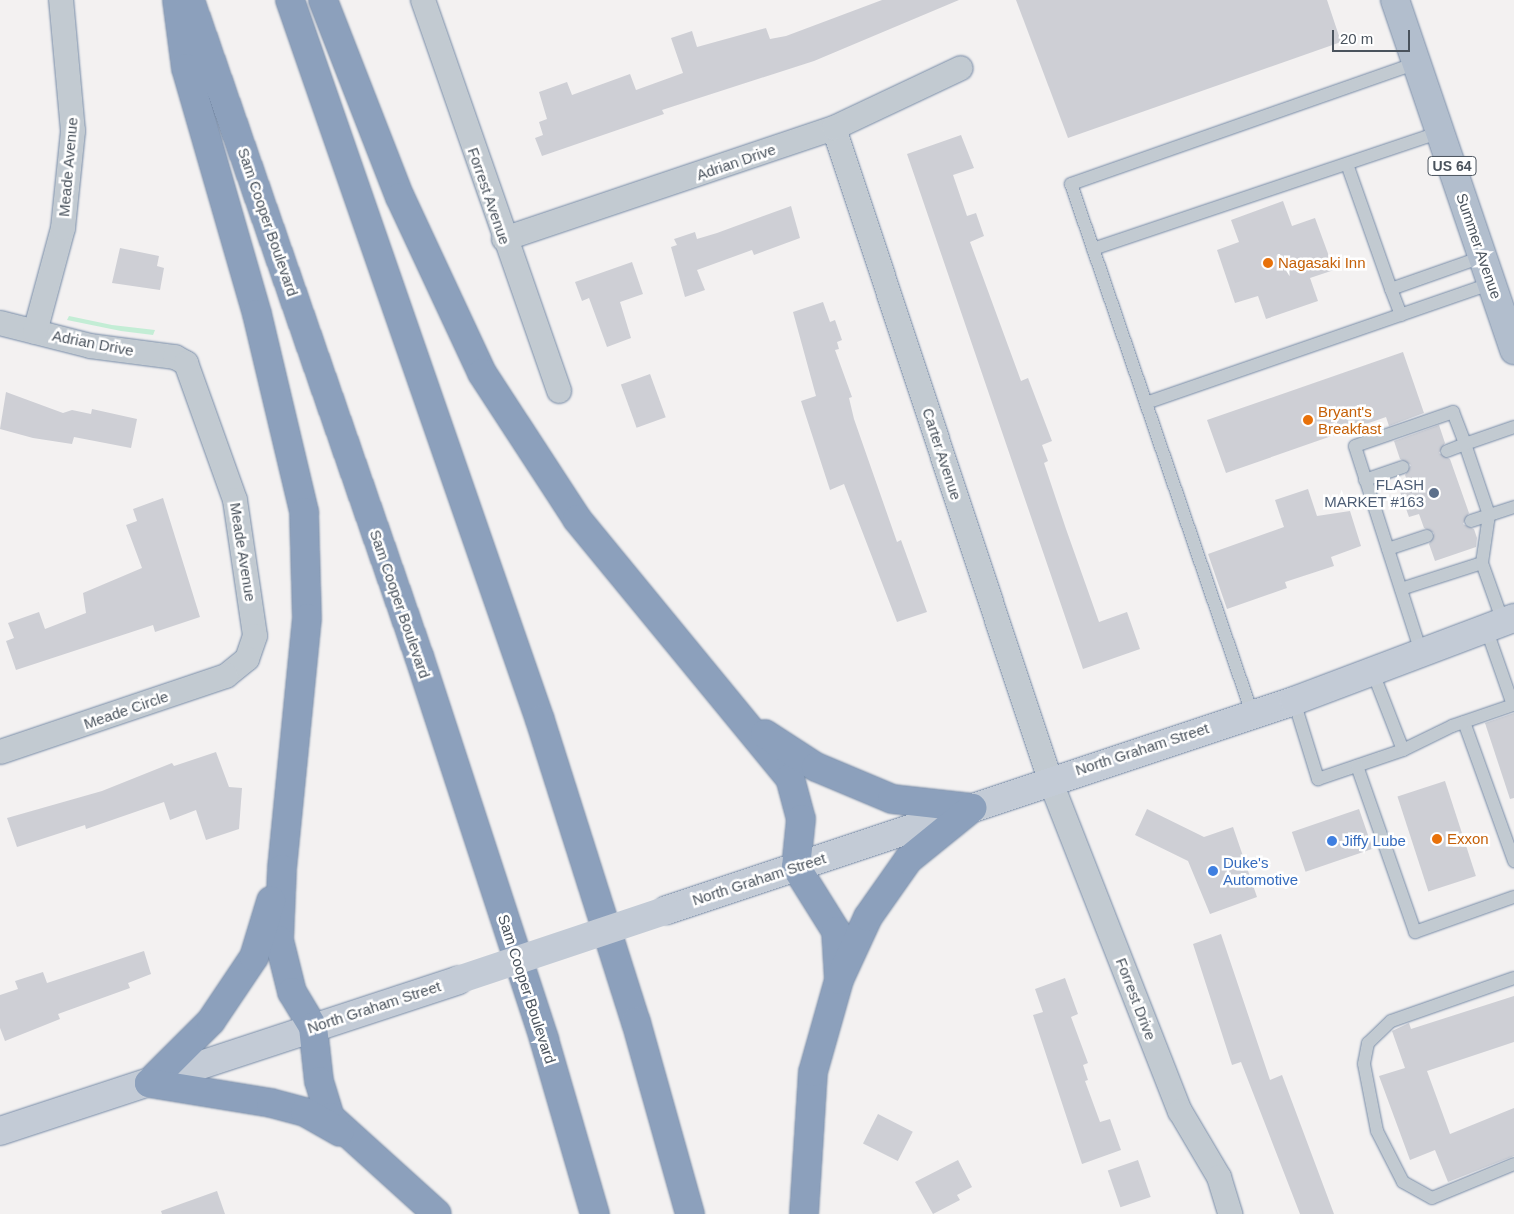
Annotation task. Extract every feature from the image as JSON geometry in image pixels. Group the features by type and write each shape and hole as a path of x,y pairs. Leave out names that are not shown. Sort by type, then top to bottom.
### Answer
{"highway":[{"path":"177,0 186,68 257,314 304,512 306,618 282,869 279,940 292,992 313,1027 320,1089 330,1117 367,1147 437,1214"},
{"name":"Sam Cooper Boulevard","path":"190,0 418,656 544,1039 595,1214"},
{"path":"290,0 540,720 636,1022 690,1214"},
{"path":"323,0 400,197 482,373 577,519 746,722 790,778 801,819 796,867 836,931 839,980"},
{"path":"746,722 816,767 892,799 972,808"},
{"path":"804,1214 813,1072 839,980 868,917 908,860 972,808"},
{"path":"149,1083 211,1022 254,957 282,869"},
{"path":"149,1083 238,1096 305,1112 367,1147"}],"main road":[{"name":"Summer Avenue","path":"1396,0 1514,350"},
{"name":"North Graham Street","path":"0,1131 458,980 972,808 1050,780 1252,713 1294,701 1372,670 1501,623"}],"street":[{"name":"Meade Avenue","path":"35,332 63,228 72,131 61,0"},
{"name":"Forrest Avenue","path":"423,0 504,238 559,391"},
{"name":"Adrian Drive","path":"504,238 834,128 961,68"},
{"name":"Carter Avenue","path":"834,128 1050,780"},
{"name":"Adrian Drive","path":"0,323 90,346 175,357 186,363"},
{"name":"Meade Avenue","path":"186,363 235,500 244,541 255,636 247,659"},
{"name":"Meade Circle","path":"0,752 226,676 247,659"},
{"name":"Forrest Drive","path":"1050,780 1180,1111 1219,1178 1230,1214"}],"lane":[{"path":"1252,713 1071,184 1417,63"},
{"path":"1093,249 1440,132"},
{"path":"1347,164 1401,315"},
{"path":"1391,289 1482,257"},
{"path":"1146,403 1492,283"},
{"path":"1294,701 1318,779 1403,750 1464,722 1513,706 1501,623 1482,563 1489,515 1453,412 1354,446 1421,652"},
{"path":"1447,451 1514,427"},
{"path":"1365,480 1403,467"},
{"path":"1471,521 1514,507"},
{"path":"1388,549 1426,536"},
{"path":"1401,589 1482,563"},
{"path":"1372,670 1403,750"},
{"path":"1464,722 1514,861"},
{"path":"1357,766 1415,932 1514,897"},
{"path":"1514,978 1391,1021 1368,1042 1364,1064 1377,1131 1403,1182 1432,1198 1514,1164"}],"green space":[{"path":"69,316 112,325 155,330 153,335 121,331 67,320"}],"building":[{"path":"882,0 959,0 814,61 662,110 664,114 542,156 535,138 543,135 539,122 547,119 539,92 567,82 572,95 630,74 636,90 683,73 671,38 692,31 697,47 766,28 770,39 786,36"},
{"path":"1016,0 1327,0 1341,42 1068,138"},
{"path":"961,135 974,168 953,175 967,216 976,213 984,236 970,242 1021,381 1028,378 1052,441 1042,445 1048,461 1044,463 1066,529 1099,622 1127,612 1140,649 1083,669 907,154"},
{"path":"1283,201 1292,226 1315,218 1334,270 1310,278 1318,301 1266,319 1258,296 1235,303 1217,250 1239,242 1231,220"},
{"path":"791,206 800,238 754,255 752,250 697,270 705,290 685,297 671,247 677,245 674,239 695,232 697,239"},
{"path":"120,248 159,256 157,266 164,268 160,290 112,283"},
{"path":"632,262 643,294 620,302 631,338 607,347 589,298 582,301 575,282"},
{"path":"823,302 830,322 835,320 842,340 837,342 839,349 835,350 852,397 849,398 854,419 897,542 901,540 927,612 897,622 844,484 830,490 801,401 816,396 793,312"},
{"path":"1403,352 1424,413 1389,426 1386,417 1226,473 1207,420"},
{"path":"650,374 666,417 637,428 621,385"},
{"path":"6,392 63,413 72,410 91,414 92,409 137,419 131,448 74,437 72,444 33,438 0,429"},
{"path":"1439,425 1445,443 1439,453 1450,459 1469,513 1463,524 1474,529 1477,538 1476,547 1435,561 1429,544 1434,533 1424,528 1419,514 1409,517 1399,489 1409,486 1405,475 1411,465 1400,459 1394,441"},
{"path":"1308,489 1317,516 1350,511 1361,546 1331,557 1334,566 1285,582 1287,588 1227,609 1208,554 1284,527 1275,500"},
{"path":"163,498 200,617 155,632 153,625 16,670 6,641 14,638 8,623 39,612 45,629 86,613 83,593 142,568 126,525 137,521 133,509"},
{"path":"1514,713 1514,798 1510,799 1485,723"},
{"path":"216,752 229,787 242,788 239,829 206,840 196,810 170,820 164,802 86,829 85,825 17,847 7,818 102,791 172,763 174,766"},
{"path":"1445,781 1476,876 1428,892 1397,796"},
{"path":"1147,809 1204,837 1233,827 1257,897 1210,914 1188,861 1135,835"},
{"name":"Jiffy Lube","path":"1359,809 1373,849 1306,872 1292,832"},
{"path":"1221,934 1270,1080 1282,1075 1334,1214 1300,1214 1241,1062 1232,1065 1193,944"},
{"path":"144,951 151,974 128,983 130,988 58,1014 60,1019 5,1041 0,1028 0,995 18,989 15,981 43,972 47,983"},
{"path":"1065,978 1078,1014 1071,1017 1088,1063 1083,1065 1088,1080 1085,1081 1100,1122 1110,1119 1121,1150 1082,1164 1033,1015 1043,1012 1035,989"},
{"path":"1514,996 1514,1042 1427,1071 1450,1134 1514,1108 1514,1156 1448,1182 1435,1150 1410,1160 1379,1076 1405,1068 1392,1031 1409,1023 1411,1029"},
{"path":"878,1114 913,1132 898,1161 863,1143"},
{"path":"958,1160 972,1187 957,1195 960,1200 933,1214 915,1182"},
{"path":"1138,1160 1151,1197 1120,1207 1108,1170"},
{"path":"217,1191 225,1214 162,1214 161,1211"}],"place":[{"name":"Nagasaki Inn","path":"1268,263"},
{"name":"Bryant's Breakfast","path":"1308,420"},
{"name":"FLASH MARKET #163","path":"1434,493"},
{"name":"Exxon","path":"1437,839"},
{"name":"Jiffy Lube","path":"1332,841"},
{"name":"Duke's Automotive","path":"1213,871"}]}
